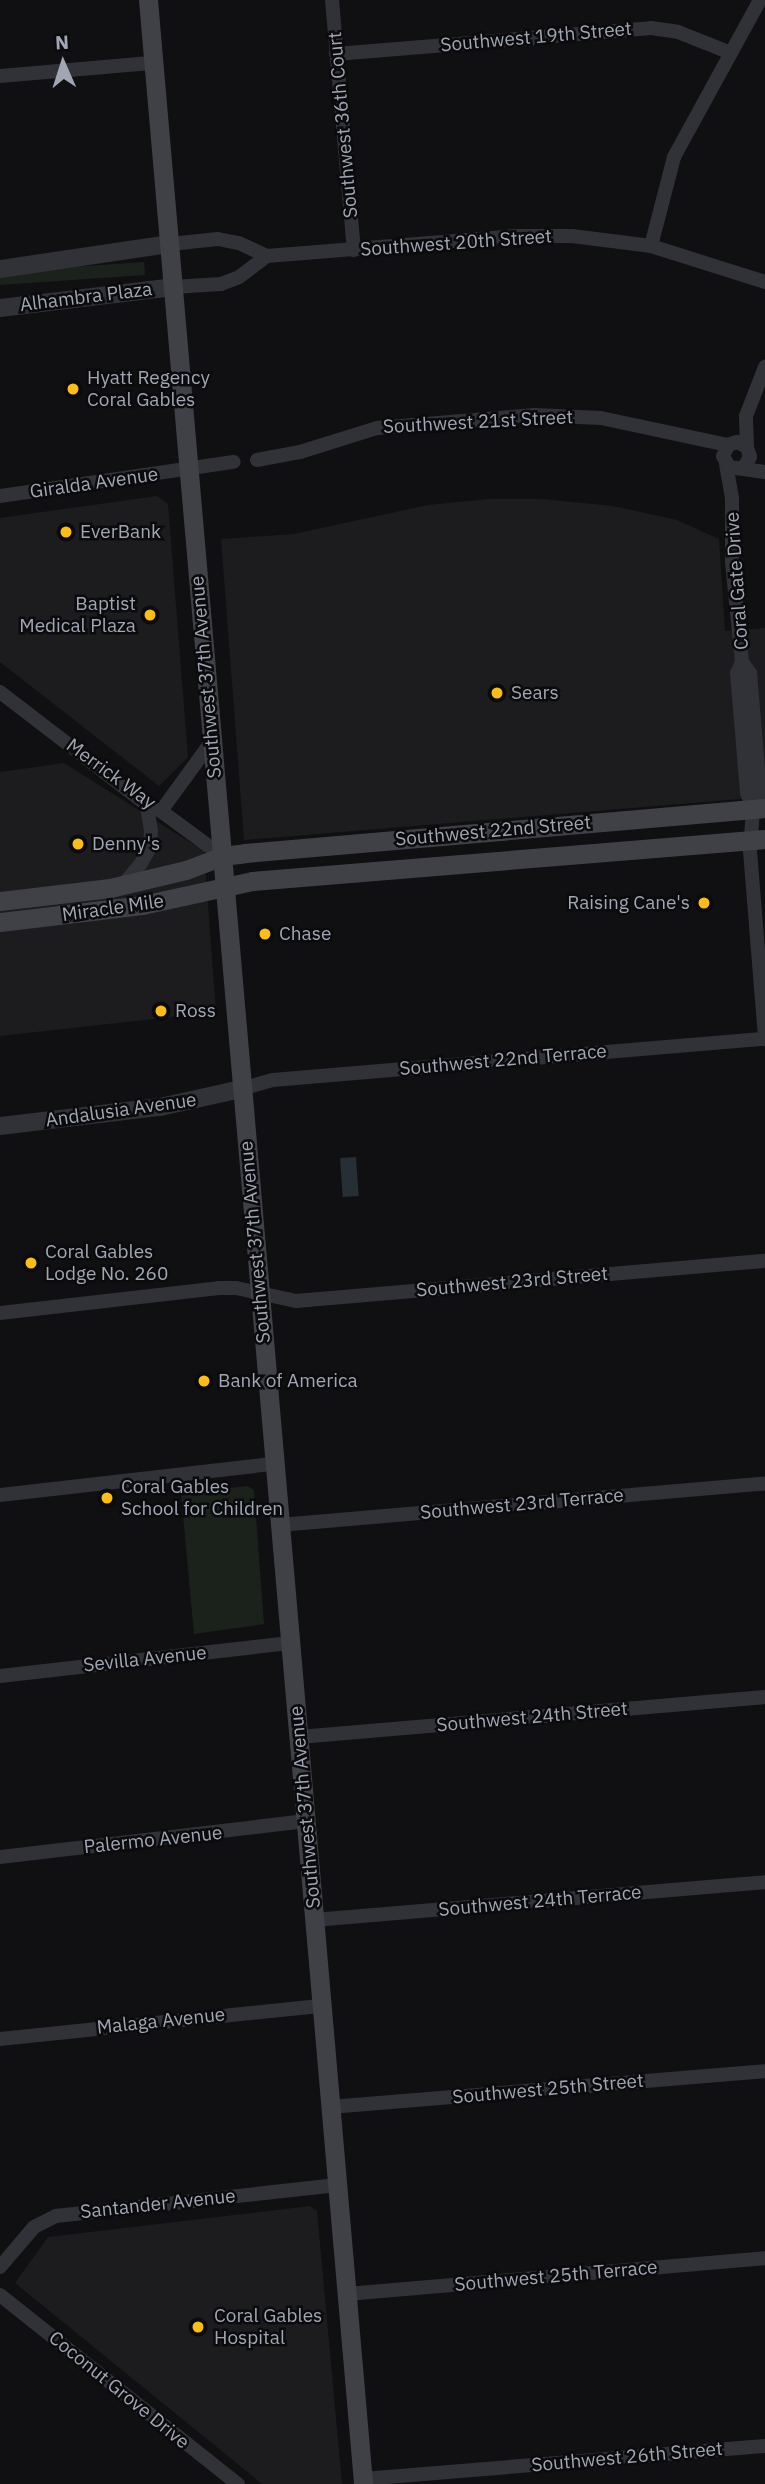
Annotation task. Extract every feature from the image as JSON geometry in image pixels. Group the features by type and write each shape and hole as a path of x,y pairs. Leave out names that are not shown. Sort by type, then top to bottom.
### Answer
{"main road":[{"name":"Southwest 37th Avenue","path":"148,0 363,2482"},
{"name":"Southwest 22nd Street","path":"222,856 759,808"},
{"name":"Southwest 22nd Street","path":"224,887 303,877 758,839"},
{"name":"Miracle Mile","path":"0,901 122,886 186,870 222,856"},
{"name":"Miracle Mile","path":"0,922 142,905 224,887"}],"street":[{"name":"Southwest 36th Court","path":"332,0 354,250"},
{"path":"651,246 674,157 760,0"},
{"name":"Southwest 19th Street","path":"336,54 641,28 678,32 730,53"},
{"path":"0,76 153,63"},
{"name":"Southwest 20th Street","path":"170,244 218,239 239,243 267,256 531,235 572,236 651,246 765,282"},
{"name":"Alhambra Plaza","path":"0,269 170,244"},
{"path":"173,287 221,284 239,277 267,256"},
{"name":"Alhambra Plaza","path":"0,308 173,287"},
{"name":"Coral Gate Drive","path":"732,499 745,459 746,416 765,367"},
{"name":"Southwest 21st Street","path":"257,460 300,452 377,428 534,415 601,418 700,441 729,444"},
{"name":"Coral Gate Drive","path":"729,444 740,420 746,416"},
{"name":"Southwest 21st Street","path":"700,441 725,462"},
{"path":"745,459 733,468 725,462 724,452 729,444 741,443 745,459 765,472"},
{"path":"745,459 765,464"},
{"path":"188,470 234,462"},
{"name":"Coral Gate Drive","path":"725,462 732,499 732,562 742,662 750,673 760,792 758,839 765,1039"},
{"name":"Giralda Avenue","path":"0,496 188,470"},
{"name":"Merrick Way","path":"0,692 222,856"},
{"path":"122,886 150,848 154,808 212,741"},
{"name":"Southwest 22nd Terrace","path":"241,1089 273,1080 765,1039"},
{"name":"Andalusia Avenue","path":"0,1126 152,1109 241,1089"},
{"name":"Southwest 23rd Street","path":"0,1313 219,1288 236,1288 296,1301 765,1261"},
{"path":"0,1495 274,1464"},
{"name":"Southwest 23rd Terrace","path":"280,1525 765,1483"},
{"name":"Sevilla Avenue","path":"0,1676 290,1643"},
{"name":"Southwest 24th Street","path":"299,1737 765,1698"},
{"name":"Palermo Avenue","path":"0,1857 306,1821"},
{"name":"Southwest 24th Terrace","path":"314,1920 765,1882"},
{"name":"Malaga Avenue","path":"0,2039 322,2006"},
{"name":"Southwest 25th Street","path":"330,2106 765,2071"},
{"name":"Santander Avenue","path":"0,2267 34,2227 56,2216 337,2185"},
{"name":"Southwest 25th Terrace","path":"347,2294 765,2258"},
{"name":"Coconut Grove Drive","path":"0,2295 238,2484"},
{"name":"Southwest 26th Street","path":"363,2482 765,2445"}],"shaded area":[{"path":"144,262 145,275 0,285 0,272"},
{"path":"157,496 168,504 188,757 159,786 0,662 0,518"},
{"path":"489,499 542,499 613,506 677,520 719,539 725,631 765,628 765,797 244,840 221,539 294,534 428,505"},
{"path":"64,763 204,851 216,1012 0,1036 0,772"},
{"path":"356,1157 359,1196 343,1197 340,1158"},
{"path":"247,1486 254,1490 264,1624 194,1634 181,1493"},
{"name":"Coral Gables Hospital","path":"310,2206 317,2211 342,2484 262,2484 15,2283 48,2237"}],"place":[{"name":"Hyatt Regency Coral Gables","path":"73,389"},
{"name":"EverBank","path":"66,532"},
{"name":"Baptist Medical Plaza","path":"150,615"},
{"name":"Sears","path":"497,693"},
{"name":"Denny's","path":"78,844"},
{"name":"Raising Cane's","path":"704,903"},
{"name":"Chase","path":"265,934"},
{"name":"Ross","path":"161,1011"},
{"name":"Coral Gables Lodge No. 260","path":"31,1263"},
{"name":"Bank of America","path":"204,1381"},
{"name":"Coral Gables School for Children","path":"107,1498"},
{"name":"Coral Gables Hospital","path":"198,2327"}]}
